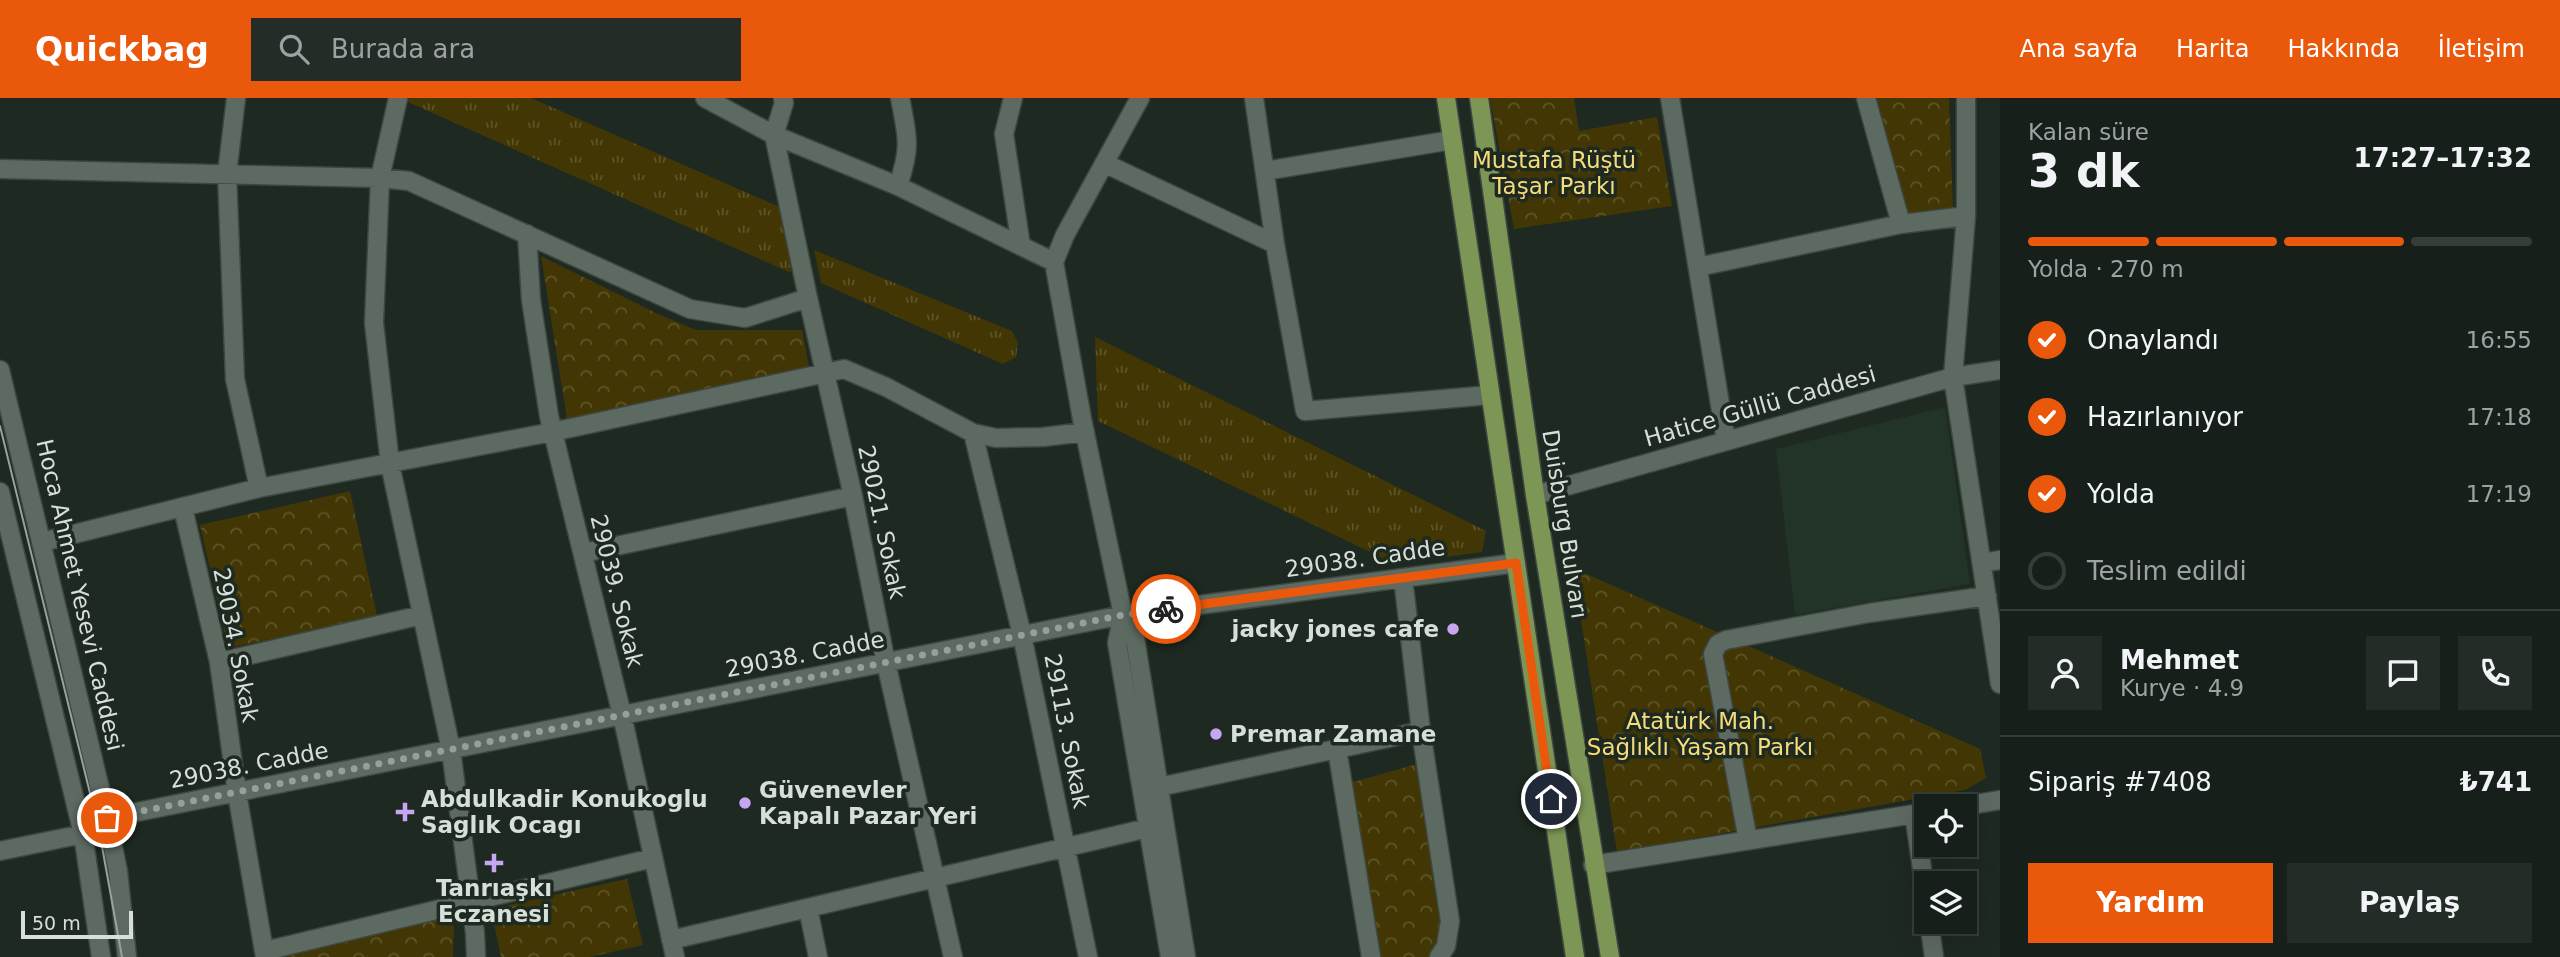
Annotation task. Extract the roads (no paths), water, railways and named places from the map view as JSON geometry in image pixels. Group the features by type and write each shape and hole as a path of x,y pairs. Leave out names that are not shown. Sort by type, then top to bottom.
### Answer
{"main road":[{"path":"1446,98 1575,957"},
{"name":"Duisburg Bulvarı","path":"1479,98 1535,495 1610,957"}],"street":[{"path":"236,98 228,174 235,379 259,488"},
{"path":"398,98 380,178 374,323 390,464 451,750 476,957"},
{"path":"705,98 774,135 898,186 1054,261"},
{"name":"29021. Sokak","path":"783,98 784,103 774,135 853,496 886,663 953,957"},
{"path":"898,186 907,158 908,141 900,98"},
{"path":"1013,98 1004,134 1021,246"},
{"path":"1140,98 1065,235 1054,261 1085,432 1123,615 1135,638 1186,957"},
{"path":"1254,98 1275,244 1305,411 1490,396"},
{"path":"1672,98 1726,441"},
{"path":"1866,98 1901,224"},
{"path":"1966,98 1966,216 1953,377 2000,684"},
{"path":"1265,171 1452,140"},
{"path":"1104,163 1275,244"},
{"path":"0,169 380,178 409,181 690,309 745,318 808,299"},
{"path":"1698,267 1901,224 1966,216"},
{"name":"29039. Sokak","path":"527,234 531,300 552,432 622,715 673,949"},
{"path":"42,542 259,488 552,432 844,369 886,387 973,433 996,438 1031,438 1085,432"},
{"name":"Hoca Ahmet Yesevi Caddesi","path":"0,370 107,818 118,871 127,957"},
{"name":"Hatice Güllü Caddesi","path":"1535,495 1953,377 2000,370"},
{"name":"29113. Sokak","path":"973,433 1022,635 1088,957"},
{"path":"0,492 7,554 83,834 101,957"},
{"path":"583,553 853,496"},
{"name":"29034. Sokak","path":"183,508 219,662 237,793 265,954"},
{"path":"1982,563 2000,560"},
{"name":"29038. Cadde","path":"107,818 1123,615 1516,563"},
{"path":"1403,578 1421,731 1450,921 1446,946 1439,957"},
{"path":"1748,840 1713,654 1718,645 1726,640 1856,616 1986,596"},
{"path":"219,662 422,615"},
{"path":"1123,615 1117,643 1170,957"},
{"path":"1159,787 1421,731"},
{"path":"1337,750 1371,957"},
{"path":"1992,801 2000,816"},
{"path":"1593,864 1914,814"},
{"path":"673,949 808,908 1148,828"},
{"path":"0,851 83,834"},
{"path":"265,954 471,900 653,858"},
{"path":"808,908 818,957"},
{"path":"1931,934 1934,957"}],"tram line":[{"path":"0,426 99,830 122,957"}],"place":[{"name":"jacky jones cafe","path":"1453,629"},
{"name":"Premar Zamane","path":"1216,734"},
{"name":"Güvenevler Kapalı Pazar Yeri","path":"745,803"},
{"name":"Abdulkadir Konukoglu Saglık Ocagı","path":"405,812"},
{"name":"Tanrıaşkı Eczanesi","path":"494,863"}],"park label":[{"name":"Mustafa Rüştü Taşar Parkı","path":"1554,173"},
{"name":"Atatürk Mah. Sağlıklı Yaşam Parkı","path":"1700,734"}]}
